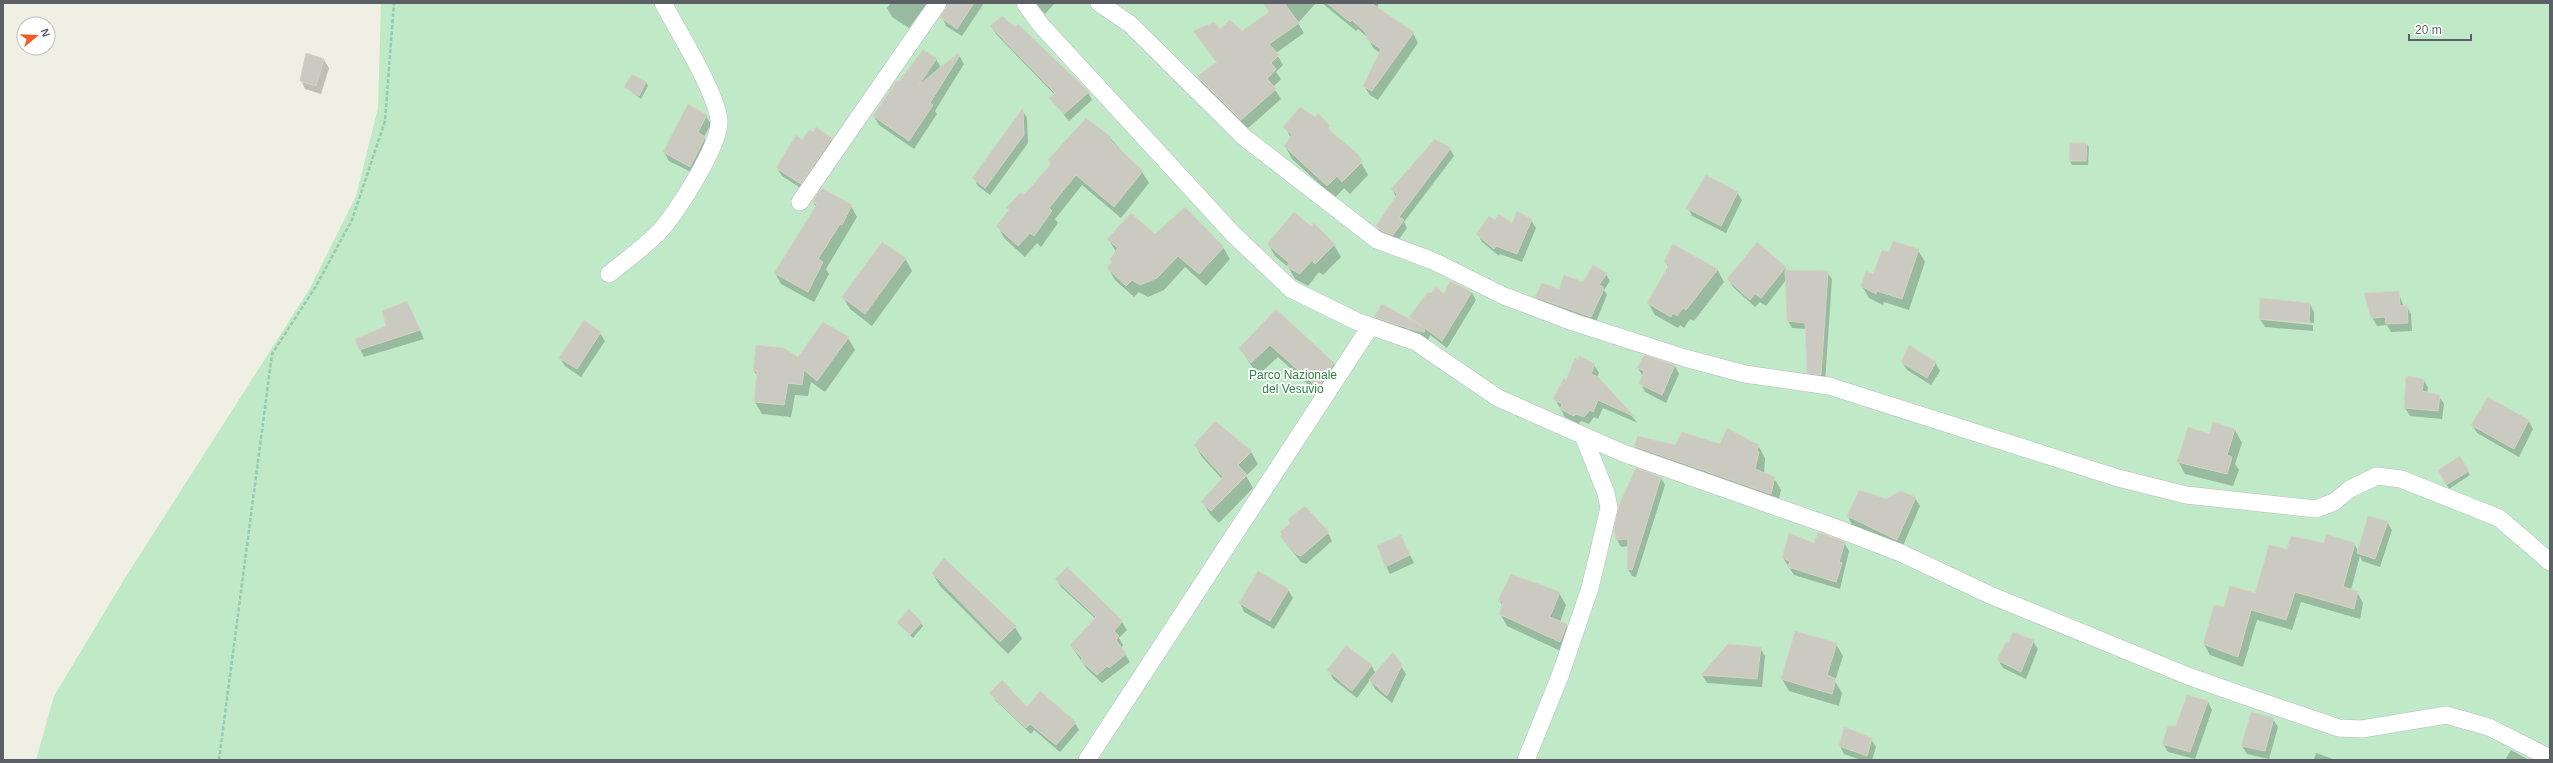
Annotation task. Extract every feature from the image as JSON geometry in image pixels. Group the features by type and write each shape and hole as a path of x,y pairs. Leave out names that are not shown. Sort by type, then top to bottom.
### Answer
{"street":[{"path":"609,274 658,233 685,197 715,142 718,131 719,121 712,97 663,3"},
{"path":"800,202 938,3"},
{"path":"1025,3 1040,24 1234,234 1291,289 1370,326 1416,342 1498,398 1623,453 1828,525 1901,553 1990,595 2188,676 2339,728 2362,729 2446,714 2489,727 2550,758"},
{"path":"1099,3 1130,24 1245,138 1377,240 1433,261 1504,296 1553,314 1678,355 1745,374 1829,386 2094,472 2186,495 2316,509 2334,502 2350,489 2377,476 2401,479 2499,518 2550,562"},
{"path":"1087,760 1370,326"},
{"path":"1526,760 1560,676 1590,588 1609,508 1606,493 1583,435"}],"path":[{"path":"219,760 272,354 316,286 352,220 385,121 394,3"}],"green space":[{"name":"Parco Nazionale del Vesuvio","path":"381,3 2550,3 2550,760 36,760 54,696 125,578 309,290 356,196 378,108"}],"building":[{"path":"948,3 974,3 957,29 940,17"},
{"path":"1263,3 1284,3 1299,23 1269,44 1279,55 1271,63 1276,69 1267,79 1276,89 1241,120 1197,76 1217,62 1193,31 1214,22 1220,29 1230,20 1242,31 1269,12"},
{"path":"1327,3 1371,3 1414,32 1372,91 1363,86 1381,49 1366,39 1367,36 1365,32 1352,20 1350,22"},
{"path":"1002,16 1015,27 1018,24 1089,92 1064,114 1049,98 1055,93 990,26"},
{"path":"923,50 937,58 919,85 958,53 960,55 930,103 933,105 909,141 873,116 897,80 899,81"},
{"path":"306,53 324,59 316,86 300,81"},
{"path":"632,74 646,82 639,96 624,87"},
{"path":"688,104 707,115 698,132 705,137 690,167 663,152"},
{"path":"1300,107 1315,117 1318,113 1330,126 1328,129 1358,154 1362,162 1342,182 1337,176 1327,186 1284,146 1292,135 1283,127"},
{"path":"1023,108 1024,135 985,188 972,178"},
{"path":"1086,118 1111,137 1109,139 1143,171 1114,207 1076,175 1049,208 1052,211 1034,236 1030,233 1018,246 996,226 1009,210 1006,208 1020,193 1024,195 1051,164 1048,160"},
{"path":"816,127 832,138 801,184 776,168 796,135 802,140 809,130 814,132"},
{"path":"1435,139 1451,148 1399,217 1404,220 1393,235 1382,231 1376,226 1397,194 1391,189"},
{"path":"2070,143 2087,143 2086,161 2069,161"},
{"path":"1706,175 1738,192 1721,226 1686,208"},
{"path":"822,188 852,205 842,225 840,224 818,259 823,262 808,292 774,273 817,204 812,202"},
{"path":"1185,207 1224,247 1199,274 1178,256 1157,278 1140,285 1132,280 1126,286 1107,268 1112,262 1110,259 1118,248 1107,239 1131,213 1155,234"},
{"path":"1517,211 1532,219 1517,254 1496,246 1494,249 1476,234 1489,216 1495,220 1499,214 1512,223"},
{"path":"1294,212 1312,227 1314,223 1335,244 1315,264 1312,260 1300,274 1287,267 1289,263 1267,244"},
{"path":"1893,241 1919,249 1902,299 1877,291 1876,294 1861,286 1866,271 1873,274 1882,250 1889,252"},
{"path":"882,242 906,258 865,314 842,297"},
{"path":"1757,242 1786,267 1761,298 1755,294 1750,300 1727,279"},
{"path":"1673,244 1718,269 1686,310 1683,308 1677,316 1673,313 1671,317 1647,303 1669,265 1664,261"},
{"path":"1593,265 1607,273 1599,285 1603,287 1603,291 1591,317 1535,297 1542,283 1559,289 1564,275 1583,282"},
{"path":"1785,270 1828,271 1821,375 1807,373 1805,323 1787,321"},
{"path":"1450,281 1472,292 1442,341 1425,328 1424,332 1410,329 1374,317 1382,304 1422,326 1409,317 1428,292 1431,293 1436,287 1444,294"},
{"path":"2399,291 2400,306 2407,305 2408,323 2386,324 2385,317 2371,318 2364,293"},
{"path":"2260,298 2310,303 2309,323 2259,319"},
{"path":"407,301 420,330 359,350 355,339 386,326 382,311"},
{"path":"1276,309 1334,363 1318,388 1270,345 1251,363 1239,348"},
{"path":"584,320 601,332 577,369 559,358"},
{"path":"823,322 849,337 817,381 804,370 802,385 788,383 784,405 754,402 757,371 753,371 756,345 784,348 798,357"},
{"path":"1909,345 1936,362 1927,378 1901,362"},
{"path":"1644,355 1675,365 1662,395 1639,384 1644,371 1637,368"},
{"path":"1579,356 1595,364 1591,374 1598,377 1635,417 1598,400 1593,412 1590,410 1584,417 1576,414 1574,416 1560,409 1562,404 1553,399 1564,378 1566,380 1575,358 1578,360"},
{"path":"2406,376 2424,379 2422,391 2440,395 2438,411 2404,408"},
{"path":"2488,397 2529,420 2514,449 2471,425"},
{"path":"1215,421 1252,451 1238,465 1247,475 1211,511 1201,502 1223,477 1194,445"},
{"path":"2213,422 2235,429 2227,455 2232,457 2227,474 2177,462 2188,427 2209,434"},
{"path":"1727,428 1759,445 1755,469 1775,477 1771,494 1634,446 1638,436 1675,445 1682,432 1720,444"},
{"path":"2460,456 2469,471 2446,485 2438,470"},
{"path":"1636,468 1661,477 1632,570 1627,569 1628,539 1616,540 1614,528 1619,505"},
{"path":"1859,490 1887,499 1900,491 1916,497 1897,540 1847,516"},
{"path":"1305,506 1329,532 1301,556 1296,554 1280,536 1282,535 1280,532 1290,523 1288,519"},
{"path":"2368,516 2388,521 2375,559 2357,553"},
{"path":"1818,532 1845,542 1839,562 1842,563 1836,582 1788,567 1790,561 1782,558 1789,533 1814,543"},
{"path":"2326,534 2355,543 2343,587 2358,591 2354,609 2295,592 2286,620 2251,610 2238,657 2203,644 2214,605 2224,607 2230,586 2255,593 2269,545 2287,549 2291,536 2324,543"},
{"path":"1401,535 1410,555 1385,567 1377,545"},
{"path":"944,558 1016,626 1000,642 932,573"},
{"path":"1067,567 1123,621 1114,631 1119,636 1116,640 1126,654 1109,668 1107,666 1097,675 1081,661 1082,658 1070,645 1096,617 1055,579"},
{"path":"1258,571 1289,589 1270,621 1239,603"},
{"path":"1511,574 1560,592 1550,617 1567,624 1560,642 1499,614 1503,602 1498,600"},
{"path":"909,609 922,622 910,635 897,623"},
{"path":"1795,631 1837,643 1827,675 1836,679 1832,694 1781,679"},
{"path":"2013,632 2034,640 2021,672 1997,660"},
{"path":"1728,644 1761,647 1757,679 1701,675"},
{"path":"1346,645 1372,665 1352,691 1327,670"},
{"path":"1393,652 1402,665 1387,696 1369,680"},
{"path":"1002,680 1027,707 1040,691 1076,722 1056,745 1030,724 1026,728 989,693"},
{"path":"2187,695 2208,701 2190,752 2162,744 2168,726 2176,726"},
{"path":"2251,712 2274,718 2265,751 2241,746"},
{"path":"1844,727 1872,738 1867,756 1839,746"}]}
